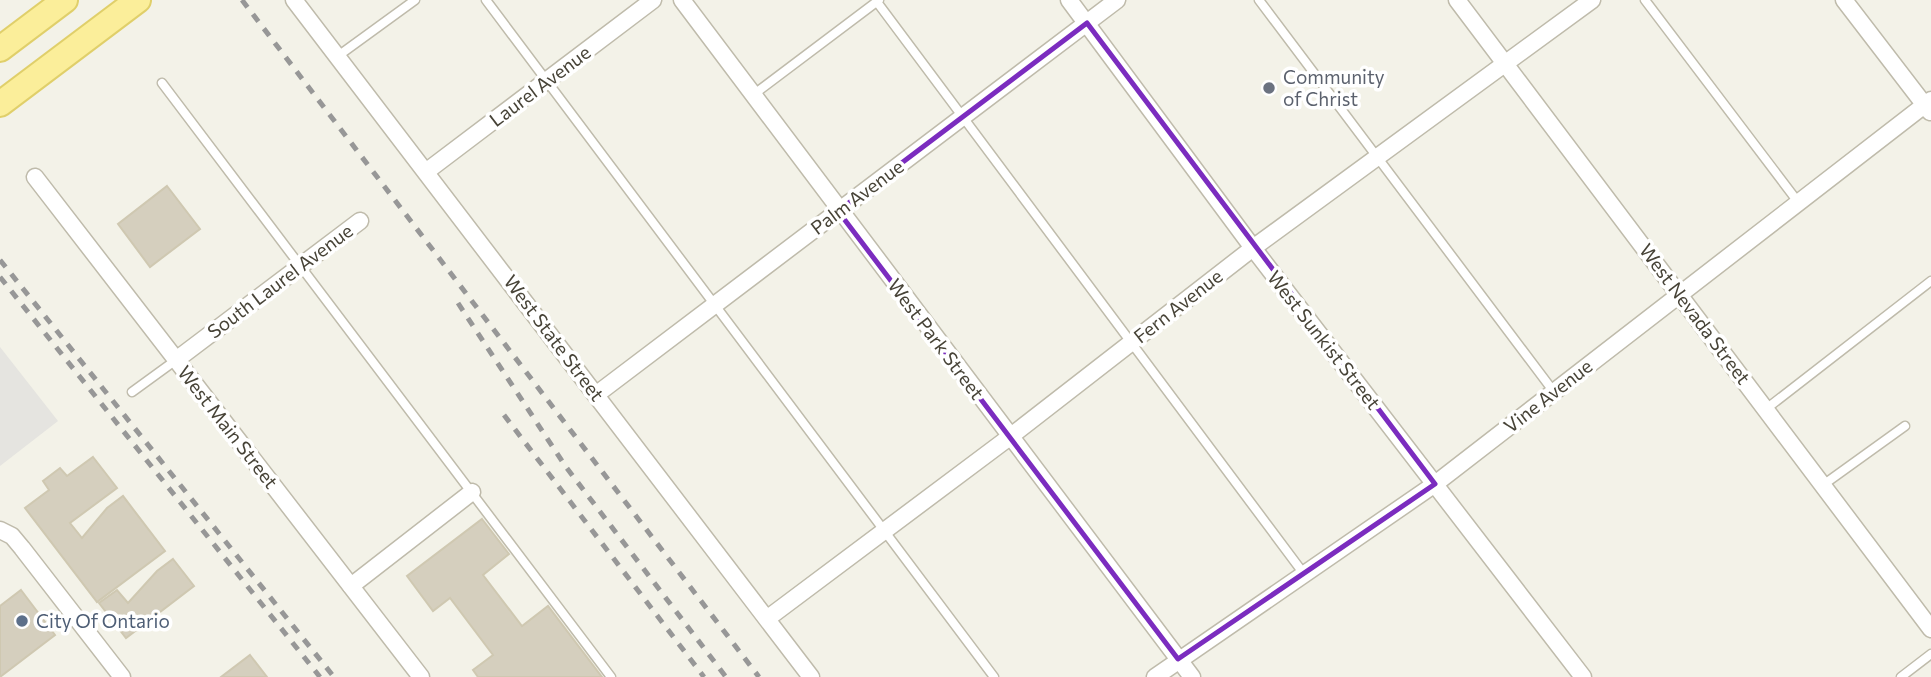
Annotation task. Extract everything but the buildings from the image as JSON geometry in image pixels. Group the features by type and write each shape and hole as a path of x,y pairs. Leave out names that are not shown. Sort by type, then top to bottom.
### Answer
{"main road":[{"path":"0,50 65,0"},
{"path":"0,104 138,0"}],"street":[{"name":"West State Street","path":"294,0 811,677"},
{"name":"Laurel Avenue","path":"427,171 653,0"},
{"name":"West Park Street","path":"682,0 838,211 1192,677"},
{"name":"West Sunkist Street","path":"1069,0 1253,248 1583,677"},
{"name":"Palm Avenue","path":"597,394 1117,0"},
{"name":"West Nevada Street","path":"1457,0 1507,62 1931,628"},
{"name":"Fern Avenue","path":"768,618 1011,436 1253,248 1592,0"},
{"path":"1844,0 1929,106"},
{"name":"Vine Avenue","path":"1155,677 1435,484 1798,202 1929,106"},
{"name":"West Main Street","path":"35,177 421,677"},
{"name":"South Laurel Avenue","path":"176,360 360,221"},
{"path":"351,586 472,492"},
{"path":"0,530 12,536 22,548 121,677"}],"lane":[{"path":"338,56 415,0"},
{"path":"486,0 994,677"},
{"path":"1259,0 1554,392"},
{"path":"1645,0 1798,202"},
{"path":"752,95 878,1 1304,574"},
{"path":"162,83 611,677"},
{"path":"1766,408 1931,281"},
{"name":"South Laurel Avenue","path":"132,393 176,360"},
{"path":"1823,485 1905,426"},
{"path":"1901,677 1931,654"}],"highlighted area":[{"path":"1087,23 1435,484 1178,659 838,211"}],"shaded area":[{"path":"0,347 58,421 0,466"}],"railway":[{"path":"242,0 759,677"},
{"path":"0,260 334,677"},
{"path":"0,277 320,677"},
{"path":"458,303 566,467 726,677"},
{"path":"504,415 704,677"}],"place":[{"name":"Community of Christ","path":"1269,88"},
{"name":"City Of Ontario","path":"22,621"}]}
